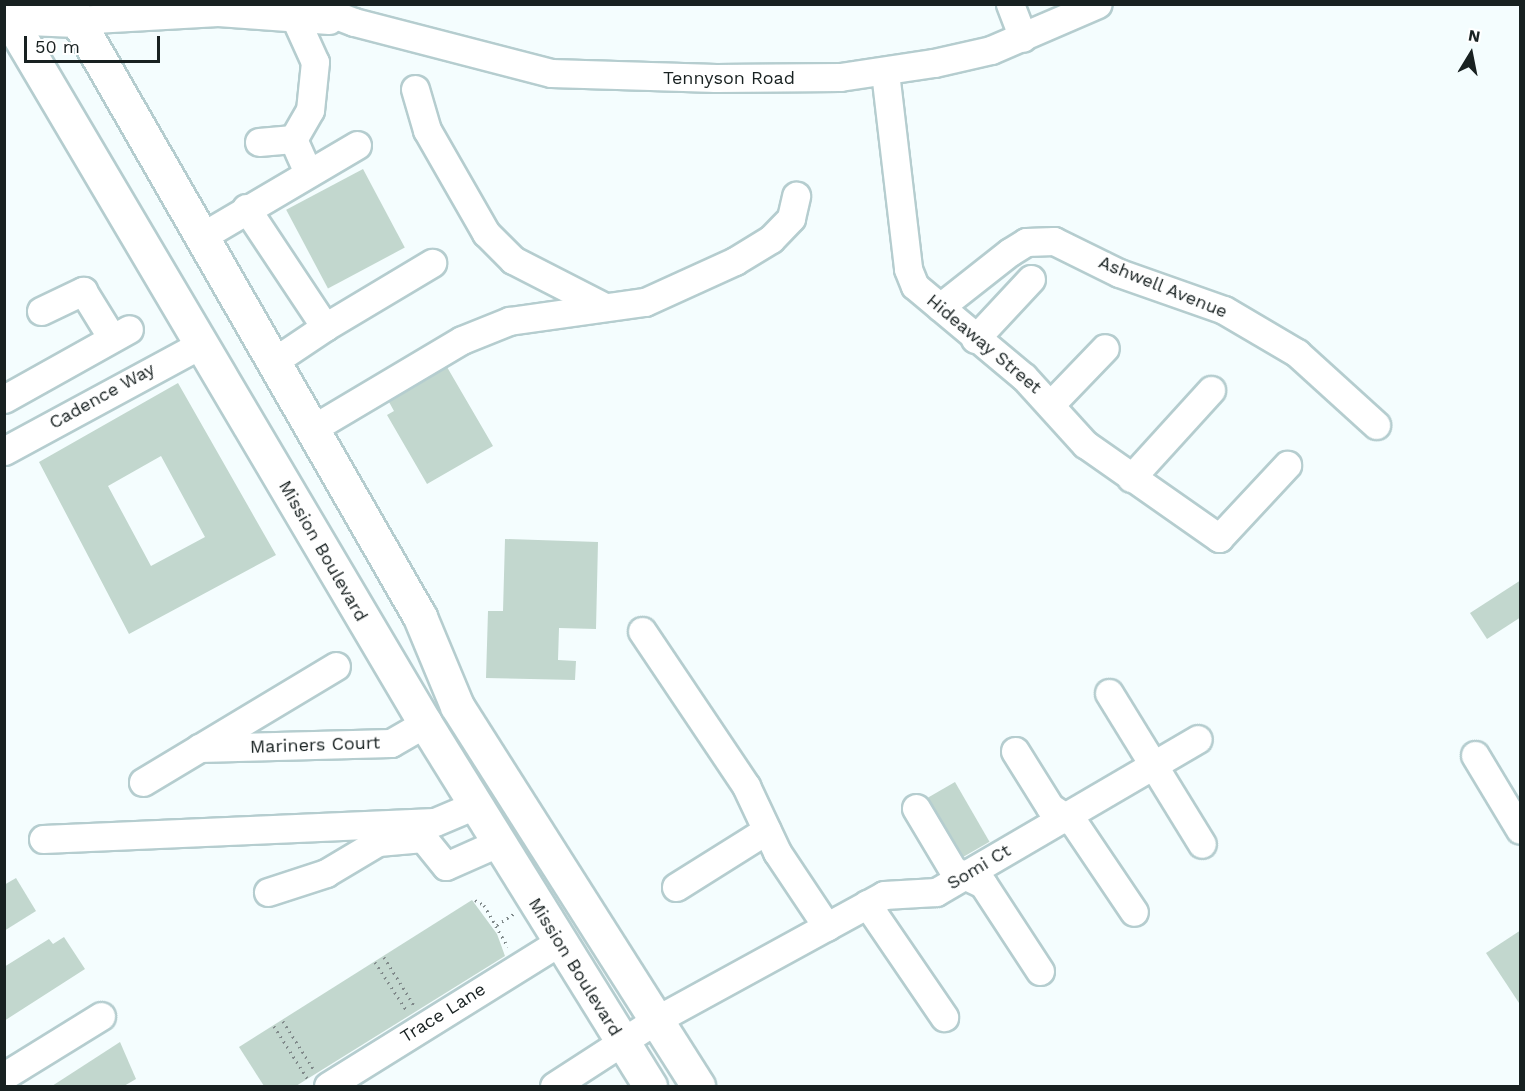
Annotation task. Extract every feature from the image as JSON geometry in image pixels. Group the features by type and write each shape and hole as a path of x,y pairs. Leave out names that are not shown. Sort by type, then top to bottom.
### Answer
{"main road":[{"name":"Tennyson Road","path":"6,14 72,12"},
{"path":"72,12 420,617 457,706 698,1086"},
{"name":"Mission Boulevard","path":"6,14 425,723 650,1086"}],"street":[{"path":"1010,4 1023,38"},
{"name":"Tennyson Road","path":"72,12 301,11 354,22 550,73 716,78 885,72 963,57 1023,38 1098,4"},
{"path":"293,139 310,110 315,63 301,11"},
{"name":"Hideaway Street","path":"885,72 908,269 915,286 1052,403 1085,444 1219,538 1287,465"},
{"path":"415,89 427,130 486,233 513,260 605,307"},
{"path":"259,142 293,139"},
{"path":"293,139 308,173"},
{"path":"201,237 246,208 357,145"},
{"path":"312,429 462,340 509,321 645,302 735,261 771,239 791,218 796,196"},
{"path":"246,208 325,327"},
{"name":"Ashwell Avenue","path":"940,307 972,277 1018,247 1054,241 1119,273 1224,310 1297,353 1376,425"},
{"path":"273,362 325,327 432,262"},
{"path":"975,339 1031,279"},
{"path":"4,399 121,333 83,291 41,311"},
{"name":"Cadence Way","path":"4,451 202,344"},
{"path":"1052,403 1106,348"},
{"path":"1131,478 1212,390"},
{"path":"642,631 746,786 767,830 827,927"},
{"name":"Mariners Court","path":"143,782 336,666"},
{"path":"1109,693 1155,763 1202,844"},
{"name":"Mariners Court","path":"199,748 391,743 425,723"},
{"name":"Somi Ct","path":"554,1086 620,1040 867,904 884,895 936,892 1064,814 1198,739"},
{"path":"1016,751 1050,807 1064,814 1134,912"},
{"path":"1475,755 1521,830"},
{"path":"43,839 435,822 475,805"},
{"path":"916,808 953,870 983,884 1040,971"},
{"path":"676,887 767,830"},
{"path":"268,892 326,873 378,842 423,838 446,866 498,843"},
{"path":"867,904 944,1017"},
{"name":"Trace Lane","path":"324,1083 559,942"},
{"path":"4,1076 101,1016"}],"path":[{"path":"475,900 497,926 512,958"},
{"path":"497,926 519,910"},
{"path":"384,957 421,1016"},
{"path":"375,962 409,1015"},
{"path":"283,1021 324,1083"},
{"path":"274,1026 308,1078 306,1086"}],"building":[{"path":"363,169 405,248 328,288 286,210"},
{"path":"447,367 493,446 427,484 387,415 394,411 389,402"},
{"path":"178,383 276,555 129,634 39,462","holes":["161,456 205,537 151,566 108,486"]},
{"path":"505,539 598,542 596,629 559,628 558,660 576,661 575,680 486,678 488,611 503,611"},
{"path":"1521,580 1521,617 1487,639 1470,613"},
{"path":"955,782 990,842 963,857 928,797"},
{"path":"16,878 36,911 4,931 4,885"},
{"path":"472,900 497,934 505,956 296,1086 264,1086 239,1047"},
{"path":"1521,930 1521,1006 1486,953"},
{"path":"64,937 85,969 4,1021 4,967 49,939 53,944"},
{"path":"120,1042 136,1079 124,1086 52,1086"}]}
